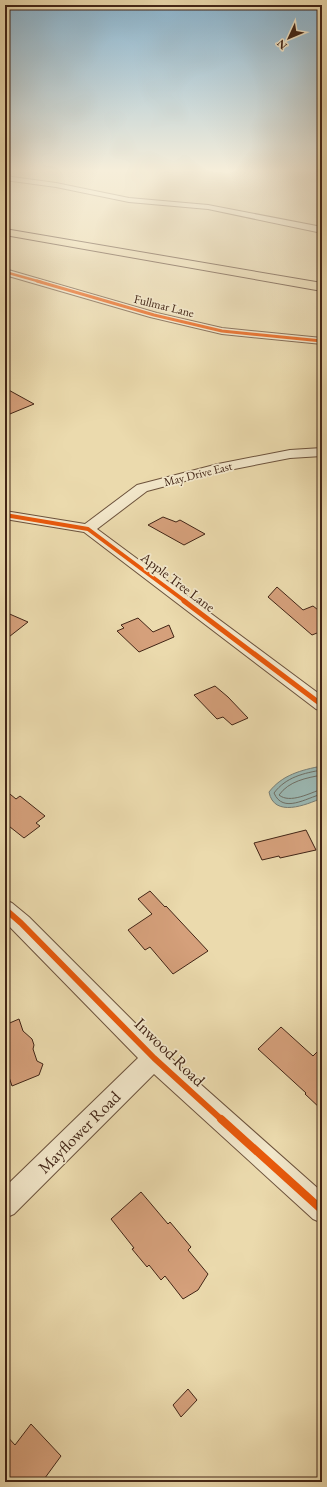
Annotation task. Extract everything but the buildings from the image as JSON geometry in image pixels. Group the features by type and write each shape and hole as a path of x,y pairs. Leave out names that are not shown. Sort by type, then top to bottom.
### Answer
{"highway":[{"path":"53,240 322,287"},
{"path":"101,240 322,278"}],"street":[{"name":"Fullmar Lane","path":"5,272 154,315 222,331 322,341"},
{"name":"May Drive East","path":"88,529 142,488 218,468 290,454 322,452"},
{"name":"Apple Tree Lane","path":"5,515 88,529 322,704"},
{"name":"Inwood Road","path":"5,909 21,923 154,1058 322,1210"},
{"name":"Mayflower Road","path":"5,1205 154,1058"}],"water":[{"path":"322,766 322,798 308,804 291,807 277,805 272,800 269,792 280,781 292,774"}],"cycle path":[{"path":"5,272 154,315 222,331 322,341"},
{"path":"5,515 88,529 322,705"},
{"path":"5,909 21,923 154,1058 322,1210"}]}
